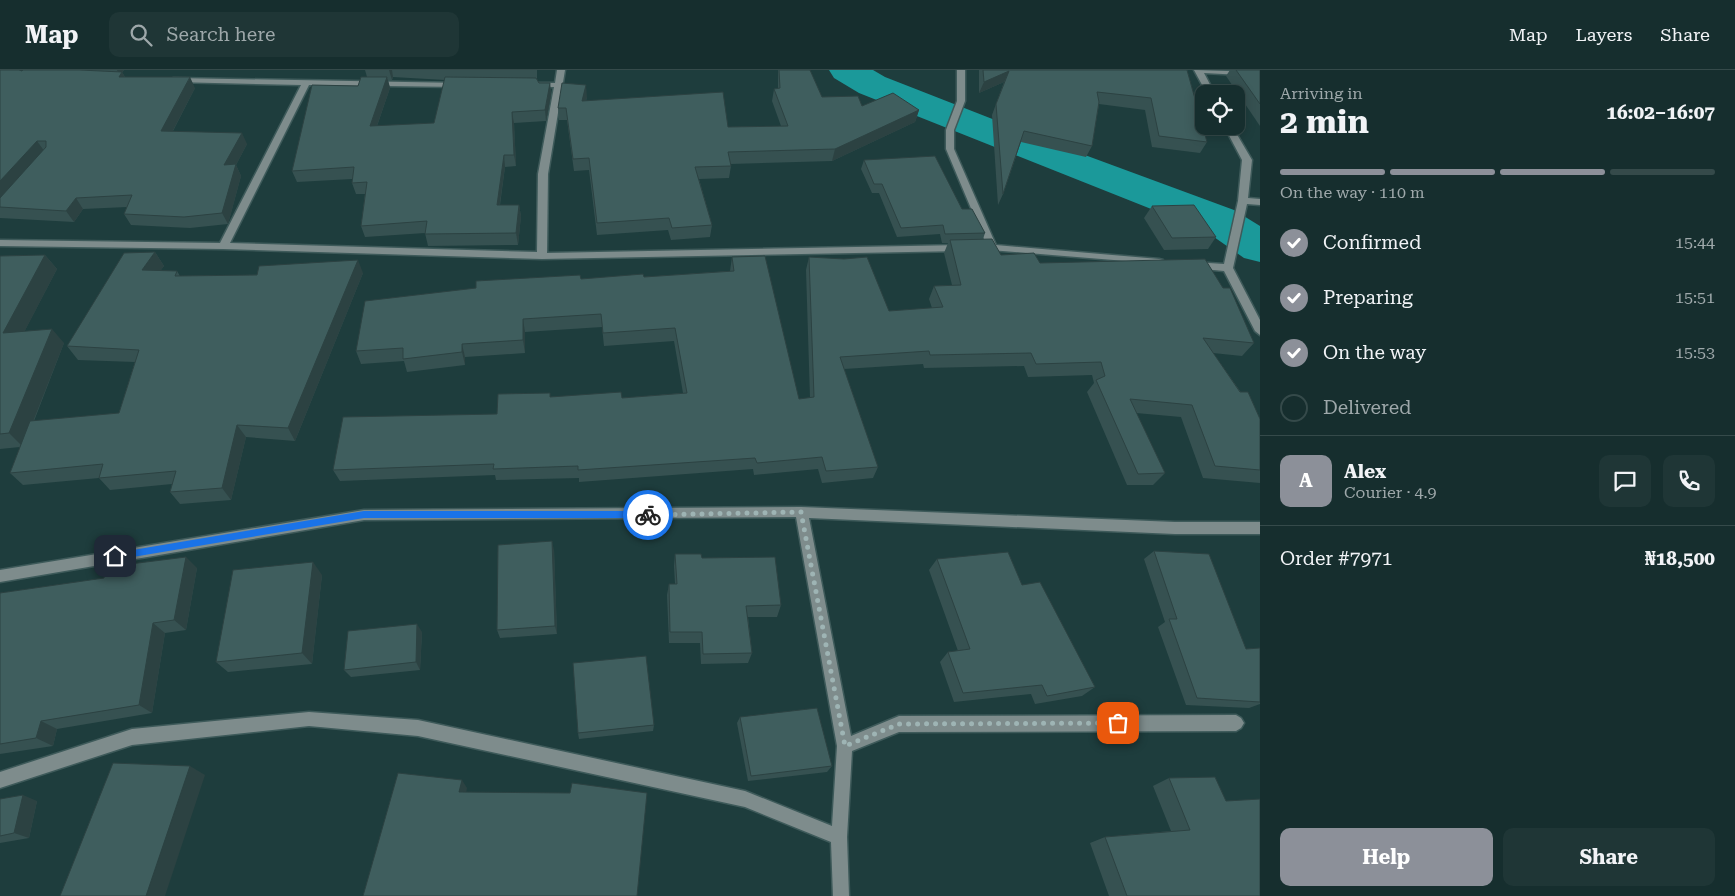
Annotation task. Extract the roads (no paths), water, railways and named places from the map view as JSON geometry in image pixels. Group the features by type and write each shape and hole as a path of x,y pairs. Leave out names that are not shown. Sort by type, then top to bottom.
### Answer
{"street":[{"path":"542,256 543,174 561,70"},
{"path":"961,70 961,100 950,130 950,149 992,247"},
{"path":"1198,70 1260,74"},
{"path":"1198,70 1206,85"},
{"path":"169,80 304,84 470,85"},
{"path":"223,246 304,84"},
{"path":"528,85 557,86"},
{"path":"1233,135 1247,160 1243,200 1228,268 1260,330"},
{"path":"1243,200 1260,202"},
{"path":"0,243 223,246 542,256 992,247 1228,268"},
{"path":"801,512 845,746 840,837 841,896"},
{"path":"0,576 364,515 801,512 1175,528 1260,528"},
{"path":"0,780 132,738 310,719 418,728 745,799 840,837"},
{"path":"845,746 899,724 1236,724"}],"waterway":[{"path":"847,70 872,85 1060,160 1219,220 1260,247"}]}
